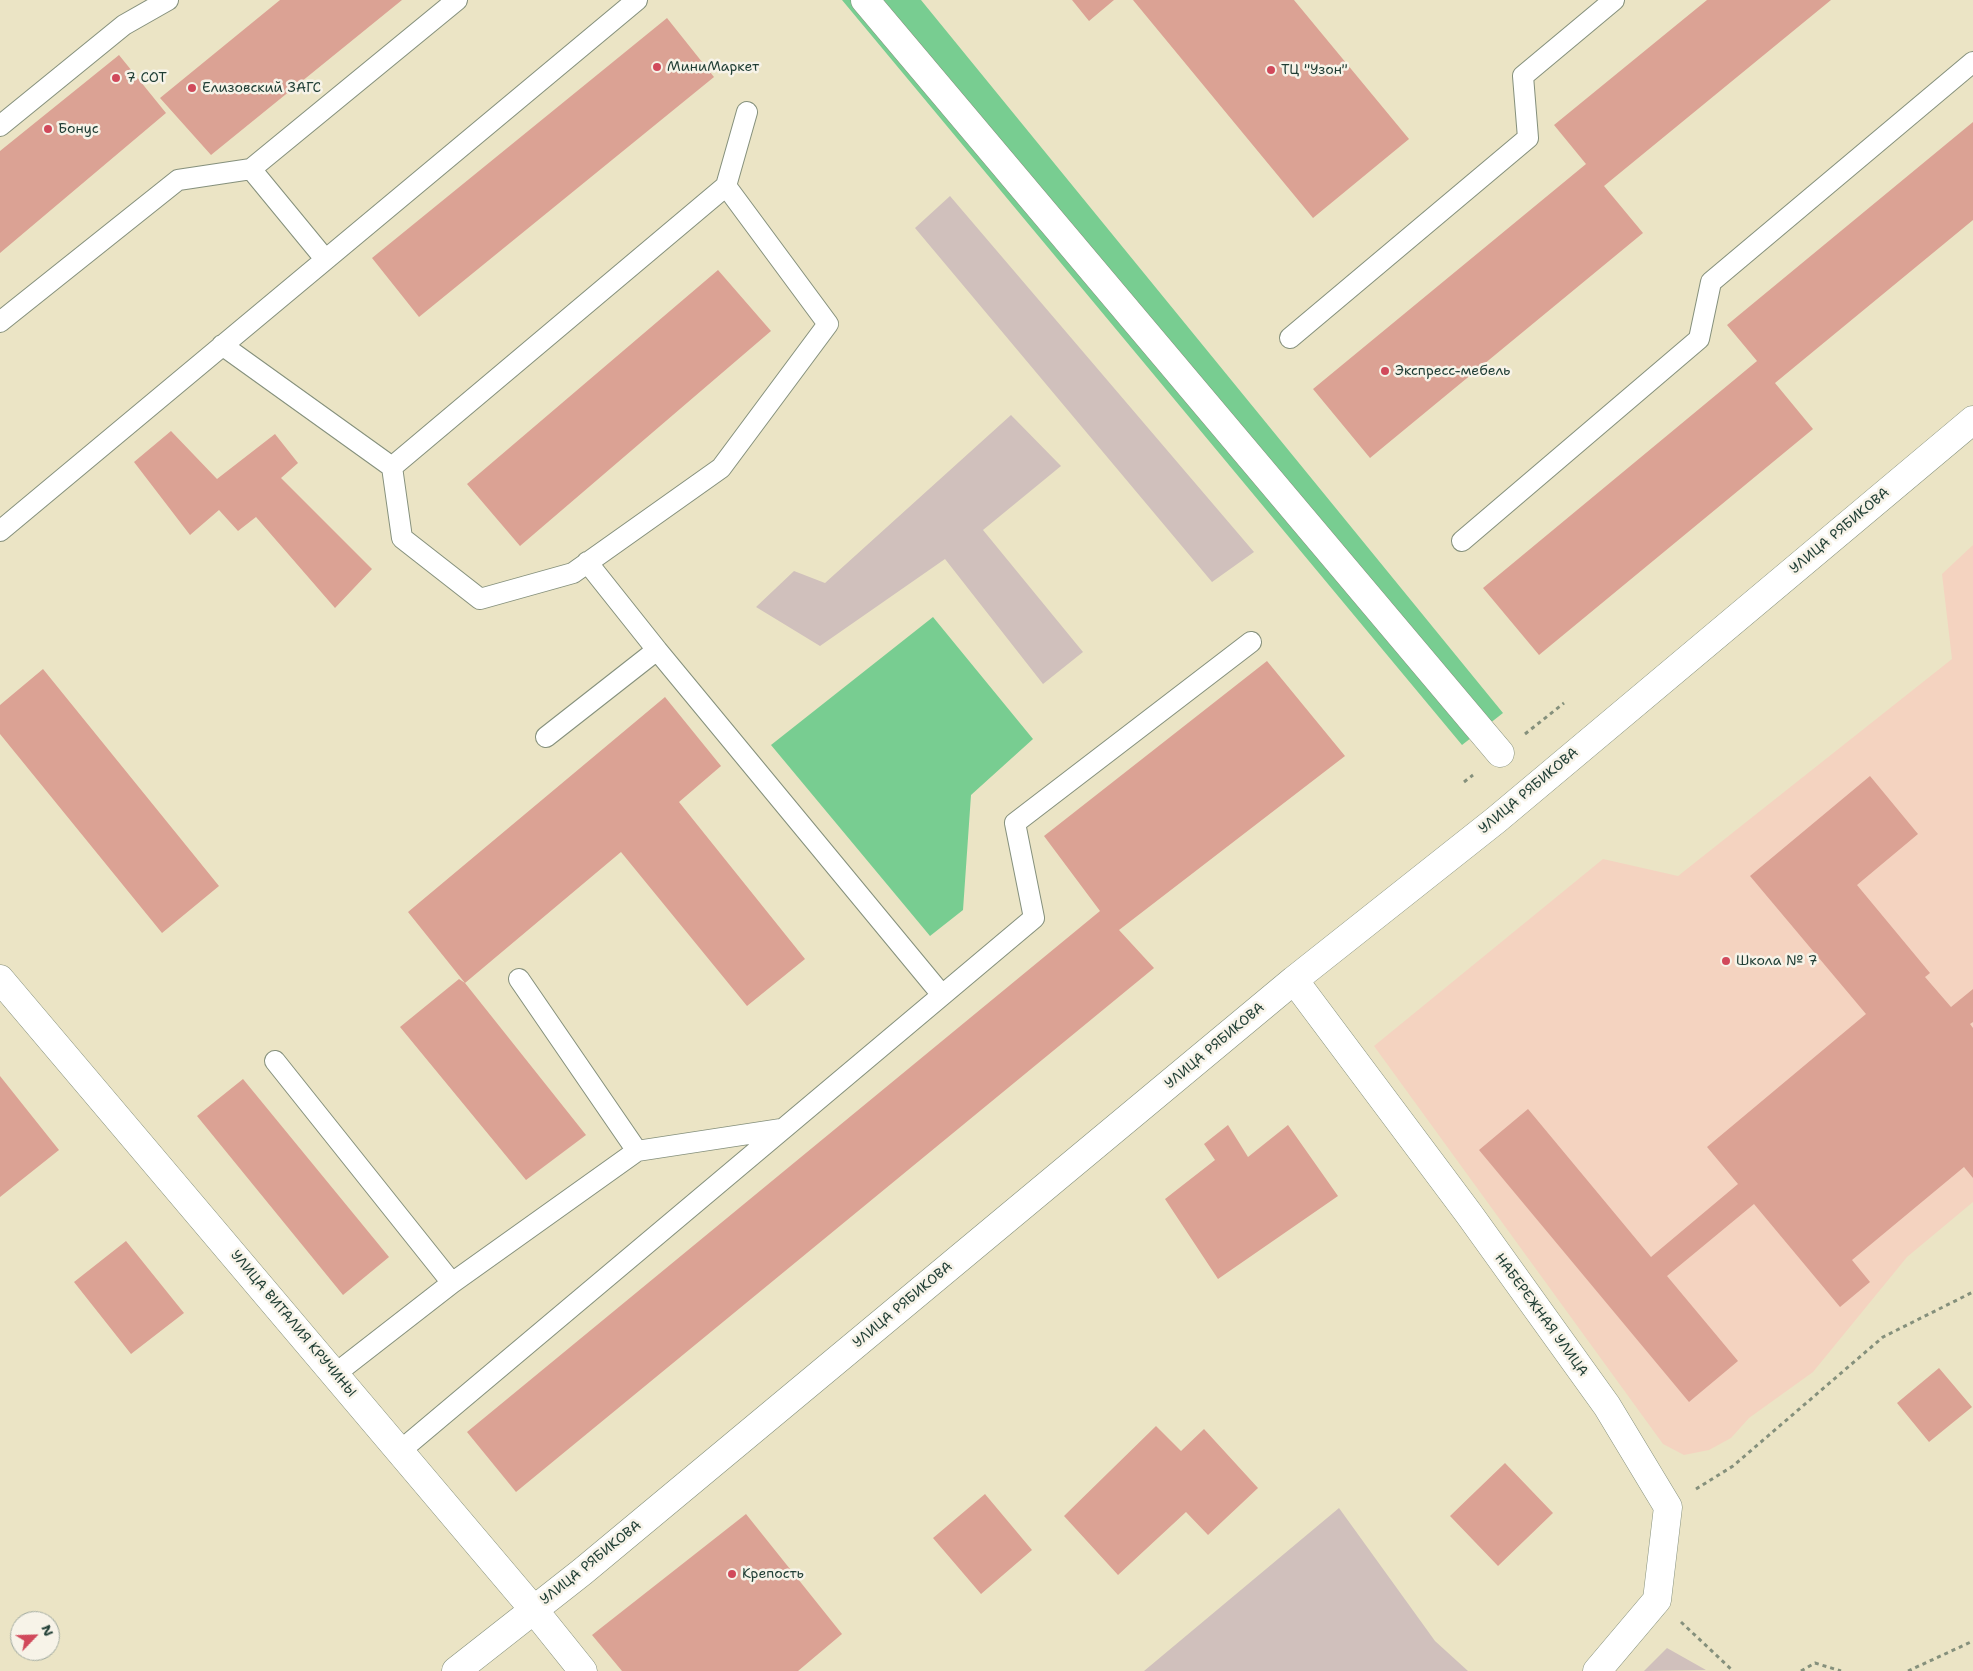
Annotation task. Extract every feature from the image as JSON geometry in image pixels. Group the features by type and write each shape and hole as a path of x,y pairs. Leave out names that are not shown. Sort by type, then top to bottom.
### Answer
{"street":[{"path":"865,0 1500,753"},
{"name":"УЛИЦА РЯБИКОВА","path":"456,1671 582,1572 1294,980 1496,820 1973,420"},
{"name":"УЛИЦА ВИТАЛИЯ КРУЧИНЫ","path":"0,979 534,1610 583,1671"},
{"name":"НАБЕРЕЖНАЯ УЛИЦА","path":"1294,980 1468,1214 1607,1406 1668,1507"},
{"path":"1597,1671 1657,1600 1668,1507"}],"lane":[{"path":"0,126 124,25 168,0"},
{"path":"0,322 178,180 251,169 457,0"},
{"path":"0,532 325,258 637,0"},
{"path":"1290,338 1528,138 1523,76 1614,0"},
{"path":"1462,541 1699,339 1710,282 1973,62"},
{"path":"392,467 726,186 747,112"},
{"path":"251,169 325,258"},
{"path":"222,346 392,467 402,538 480,599 572,573 721,468 828,324 726,186"},
{"path":"587,562 942,995"},
{"path":"400,1451 1034,918 1015,823 1250,642"},
{"path":"546,737 658,650"},
{"path":"519,979 637,1151"},
{"path":"275,1062 452,1283"},
{"path":"335,1374 452,1283 637,1151 781,1129"}],"path":[{"path":"1668,1507 1733,1466 1883,1337 1973,1292"},
{"path":"1657,1600 1733,1671"},
{"path":"1908,1671 1973,1641"},
{"path":"1801,1671 1815,1663 1841,1671"}],"shaded area":[{"path":"950,196 1254,552 1212,582 915,228"},
{"path":"1011,415 1061,466 983,530 1083,652 1043,684 945,559 820,646 756,607 794,571 825,583"},
{"name":"Школа № 7","path":"1973,545 1973,1202 1907,1257 1813,1372 1749,1418 1731,1438 1709,1450 1684,1455 1663,1444 1374,1046 1603,859 1678,876 1952,659 1942,574"},
{"path":"1339,1508 1435,1641 1468,1671 1144,1671"},
{"path":"1667,1648 1706,1670 1644,1671"}],"green space":[{"path":"842,0 921,0 1503,713 1462,745"},
{"path":"933,617 1033,739 971,795 963,910 930,936 771,745"}],"building":[{"path":"280,0 402,0 211,155 160,98"},
{"path":"1072,0 1114,0 1089,21"},
{"name":"ТЦ \"Узон\"","path":"1133,0 1294,0 1409,139 1313,218"},
{"path":"1707,0 1831,0 1604,186 1643,233 1370,458 1313,389 1586,164 1554,125"},
{"path":"667,18 714,77 419,317 372,258"},
{"path":"119,55 166,113 0,253 0,151"},
{"path":"1973,122 1973,220 1775,383 1813,429 1539,655 1483,588 1757,361 1727,325"},
{"path":"718,270 771,331 520,546 467,484"},
{"path":"171,431 217,479 275,434 298,463 281,478 372,569 335,608 256,517 238,531 219,510 190,535 134,462"},
{"path":"1267,661 1345,756 1119,930 1154,968 516,1492 467,1432 1100,911 1044,836"},
{"path":"43,669 219,886 162,933 0,734 0,705"},
{"path":"665,697 721,766 679,802 805,959 747,1006 621,852 465,983 408,912"},
{"path":"1870,776 1918,834 1857,885 1930,973 1925,977 1951,1007 1973,989 1973,1022 1970,1024 1973,1028 1973,1178 1964,1167 1852,1260 1870,1282 1840,1307 1754,1204 1667,1276 1738,1361 1689,1402 1479,1150 1528,1109 1651,1257 1738,1184 1707,1147 1866,1014 1750,876"},
{"path":"459,979 465,983 586,1135 526,1180 400,1027"},
{"path":"0,1076 59,1150 0,1197"},
{"path":"243,1079 389,1257 343,1295 197,1116"},
{"path":"1228,1125 1248,1157 1288,1125 1338,1196 1218,1279 1165,1199 1215,1160 1204,1144"},
{"path":"126,1241 184,1313 131,1354 74,1282"},
{"path":"1939,1368 1972,1407 1929,1442 1897,1403"},
{"path":"1156,1426 1181,1451 1204,1429 1258,1488 1208,1535 1186,1512 1118,1575 1064,1516"},
{"path":"1505,1463 1553,1513 1498,1566 1450,1516"},
{"path":"985,1494 1032,1550 981,1594 933,1538"},
{"name":"Крепость","path":"746,1514 842,1634 798,1671 622,1671 592,1635"}],"place":[{"name":"МиниМаркет","path":"657,67"},
{"name":"ТЦ \"Узон\"","path":"1271,70"},
{"name":"7 СОТ","path":"116,78"},
{"name":"Елизовский ЗАГС","path":"192,88"},
{"name":"Бонус","path":"48,129"},
{"name":"Экспресс-мебель","path":"1385,371"},
{"name":"Школа № 7","path":"1726,961"},
{"name":"Крепость","path":"732,1574"}]}
